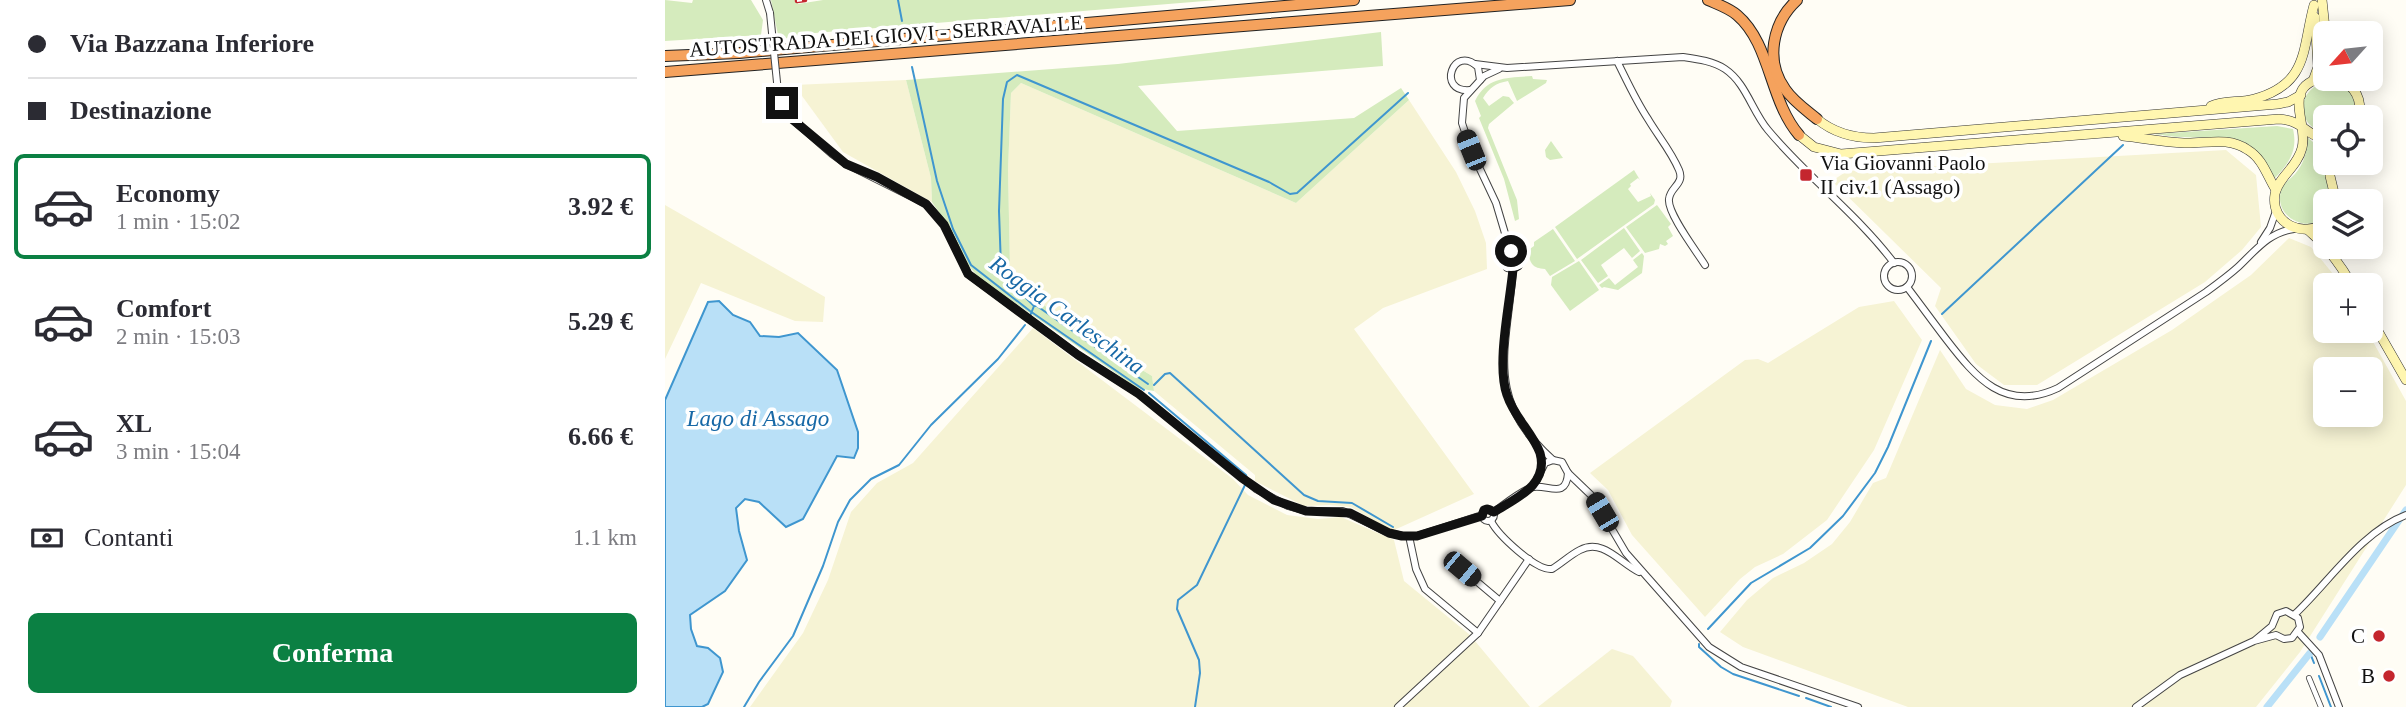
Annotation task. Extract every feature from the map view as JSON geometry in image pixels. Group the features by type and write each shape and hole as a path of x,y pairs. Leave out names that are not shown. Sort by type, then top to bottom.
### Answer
{"highway":[{"name":"AUTOSTRADA DEI GIOVI - SERRAVALLE","path":"665,56 739,53 1354,0"},
{"name":"AUTOSTRADA DEI GIOVI - SERRAVALLE","path":"665,72 1570,0"},
{"path":"1707,0 1736,13 1754,36 1782,111 1799,135"},
{"path":"1797,0 1786,12 1776,30 1774,63 1786,91 1817,119"}],"main road":[{"path":"2200,111 2220,103 2257,98 2285,83 2303,58 2317,2"},
{"path":"2317,2 2322,21"},
{"path":"2317,2 2317,21"},
{"path":"1817,119 1836,132 1870,138 2278,104 2301,95 2313,81"},
{"path":"2301,95 2298,111 2304,138 2294,167 2276,190 2276,209 2283,220 2295,228 2308,230 2313,228"},
{"path":"1799,135 1814,147 1841,155 2279,119 2293,120 2313,134"},
{"path":"2104,133 2186,143 2234,143 2260,160 2276,190"},
{"path":"2308,230 2325,246 2345,273"},
{"path":"2339,259 2340,264"},
{"path":"2383,340 2406,380"}],"street":[{"path":"766,0 771,13 778,92 792,119 846,164 877,177 926,204 944,225 968,274 1078,355 1139,394 1256,489 1288,506 1306,511 1343,511 1389,533 1409,536 1482,516 1486,509 1494,512"},
{"path":"1470,90 1456,87 1451,78 1455,65 1463,61 1501,68 1683,57 1703,60 1724,68 1738,83 1766,128 1862,225 1894,263 1903,264 1910,270 1912,279 1907,287 1895,290 1886,282 1885,271 1894,263"},
{"path":"1617,61 1680,173 1680,181 1669,197 1669,203 1678,223 1705,265"},
{"path":"1475,64 1480,72 1480,80"},
{"path":"1501,68 1484,76 1464,98 1462,107 1464,132 1496,202 1504,233 1519,255 1518,266 1513,269"},
{"path":"2260,244 2276,209"},
{"path":"1907,287 1981,381 2005,394 2036,396 2058,388 2206,292 2276,233 2295,228"},
{"path":"1513,269 1504,266 1502,258 1508,251 1514,251"},
{"path":"1513,269 1504,358 1504,386 1512,407 1537,445 1553,460 1562,462 1593,497 1618,543 1709,647 1728,660 1771,678 1858,707"},
{"path":"1494,512 1533,487 1542,466 1537,445"},
{"path":"1542,466 1553,460"},
{"path":"1564,486 1569,473"},
{"path":"1539,474 1540,482 1546,488"},
{"path":"1533,487 1554,490 1564,486 1582,487"},
{"path":"1491,521 1494,512"},
{"path":"2295,614 2371,535 2388,522 2406,515"},
{"path":"1482,516 1491,521 1497,531 1539,568 1546,570 1578,551 1596,546 1644,575"},
{"path":"1409,536 1419,580 1430,595 1478,633"},
{"path":"1398,707 1478,633 1529,559"},
{"path":"1462,569 1500,601"},
{"path":"2254,640 2272,626 2277,614 2286,611 2295,614 2299,622 2298,632 2319,655 2339,707"},
{"path":"2272,626 2276,635"},
{"path":"2136,707 2180,675 2254,640 2276,635 2288,639 2298,632"},
{"path":"2309,678 2321,707"}],"shaded area":[{"path":"906,80 931,178 932,202 843,152 794,85"},
{"path":"1021,83 1296,203 1409,100 1456,172 1475,211 1486,243 1487,269 1383,308 1354,329 1474,494 1392,531 1351,507 1304,506 1255,481 1255,475 1154,391 1152,376 1072,326 1029,295 1012,277 1010,268 1008,170 1011,93"},
{"path":"2226,150 2256,175 2261,227 2242,250 2205,282 2037,385 2004,385 1976,364 1935,306 1941,288 1832,181 1847,171"},
{"path":"665,205 825,297 823,322 795,321 701,283 665,359"},
{"path":"2289,238 2311,247 2313,259 2321,259 2332,273 2313,273 2313,343 2374,343 2381,357 2313,357 2313,427 2383,427 2383,360 2406,401 2406,485 2300,652 2256,707 1908,707 1743,647 1720,632 1747,600 1773,578 1804,563 1832,544 1850,522 1873,483 1886,478 1940,350 1966,389 1995,405 2027,409 2053,400 2172,330 2251,275"},
{"path":"1894,301 1922,340 1874,450 1827,520 1783,554 1755,567 1740,579 1705,617 1632,535 1608,490 1590,473 1745,360 1758,359 1768,363 1859,307"},
{"path":"1033,328 1233,479 1248,495 1287,515 1318,519 1341,517 1394,540 1404,581 1470,635 1530,707 750,707 803,633 828,580 851,512 877,483 913,463"},
{"path":"1612,649 1633,656 1672,701 1670,707 1538,707"}],"green space":[{"path":"665,0 692,3 693,0 751,0 763,20 761,35 665,41"},
{"path":"771,0 797,0 798,4 823,0 1217,0 803,34 779,40"},
{"path":"1381,32 1383,66 1138,86 1177,131 1354,118 1401,88 1409,100 1296,203 1021,83 1011,93 1008,170 1010,268 1017,280 1050,310 1152,376 1154,391 1137,388 978,277 964,260 946,223 932,202 931,178 906,80 1118,64"},
{"path":"1532,76 1533,79 1547,80 1546,83 1517,101 1508,81 1493,86 1483,98 1489,106 1503,96 1509,97 1514,103 1489,124 1488,128 1517,200 1519,219 1515,221 1504,179 1479,118 1481,116 1475,101 1492,83 1507,78"},
{"path":"2313,88 2313,91 2349,91 2354,105 2313,105 2313,127 2308,123 2303,107"},
{"path":"2277,126 2293,129 2294,144 2288,162 2275,178 2265,162 2246,143 2226,138 2154,134"},
{"path":"2308,138 2313,142 2313,175 2325,175 2328,189 2313,189 2313,223 2307,224 2292,219 2285,213 2280,196 2283,186 2303,162"},
{"path":"1551,141 1563,158 1550,160 1546,157 1545,150"},
{"path":"1634,170 1640,180 1638,178 1630,184 1628,189 1638,202 1651,196 1650,193 1655,200 1654,204 1577,259 1555,227"},
{"path":"1657,205 1671,224 1668,227 1673,236 1666,241 1668,244 1665,246 1660,244 1659,249 1645,253 1626,227"},
{"path":"1624,228 1640,251 1632,258 1624,248 1601,265 1608,276 1598,283 1581,260"},
{"path":"1553,229 1575,261 1550,276 1545,269 1532,264 1527,251 1534,246 1534,242"},
{"path":"1642,253 1642,273 1618,290 1602,288 1599,285 1609,278 1615,285 1638,267 1633,260"},
{"path":"1579,261 1599,290 1570,311 1551,285 1552,277"}],"water":[{"name":"Lago di Assago","path":"719,301 733,315 750,322 760,336 779,337 798,333 837,370 858,432 858,448 854,458 837,456 803,519 786,527 759,502 745,499 736,508 747,560 725,591 690,615 691,629 697,646 708,648 720,658 723,672 708,704 702,707 665,707 665,400 708,302"}],"waterway":[{"name":"Roggia Carleschina","path":"898,0 902,21"},
{"name":"Roggia Carleschina","path":"912,67 937,181 953,229 971,265 1030,311 1144,390"},
{"path":"1034,306 1009,281 1001,267 999,211 1003,99 1007,82 1017,75 1269,182 1290,194 1297,193 1408,93"},
{"path":"1942,314 2123,145"},
{"path":"1030,316 1034,306 1037,306 1148,384"},
{"path":"744,707 793,636 823,566 838,522 850,500 871,479 899,465 931,425 998,359 1025,325"},
{"path":"1708,629 1751,583 1810,548 1843,516 1875,473 1931,341"},
{"path":"1154,385 1165,374 1170,373 1304,495 1318,501 1352,503 1393,527"},
{"name":"Roggia Carleschina","path":"1149,393 1247,478"},
{"name":"Roggia Carleschina","path":"1195,707 1199,660 1177,609 1178,600 1197,585 1245,485"},
{"path":"2320,637 2406,510"},
{"path":"1699,644 1721,667 1733,674 1799,696"},
{"path":"2310,653 2314,663"},
{"path":"2267,707 2310,653"},
{"path":"2319,676 2331,707"},
{"path":"1806,698 1831,707"}],"railway":[{"path":"797,1 805,0"}],"place":[{"name":"Via Giovanni Paolo II civ.1 (Assago)","path":"1806,175"},
{"name":"C","path":"2379,636"},
{"name":"B","path":"2389,676"}],"route":[{"path":"782,103 792,119 846,164 877,177 926,204 944,225 968,274 1078,355 1139,394 1256,489 1288,506 1306,511 1343,511 1389,533 1402,536 1417,536 1456,525 1482,516 1487,509 1494,512 1533,487 1539,474 1542,461 1537,445 1512,407 1504,386 1504,358 1513,269 1520,261 1517,253 1511,251"}]}
